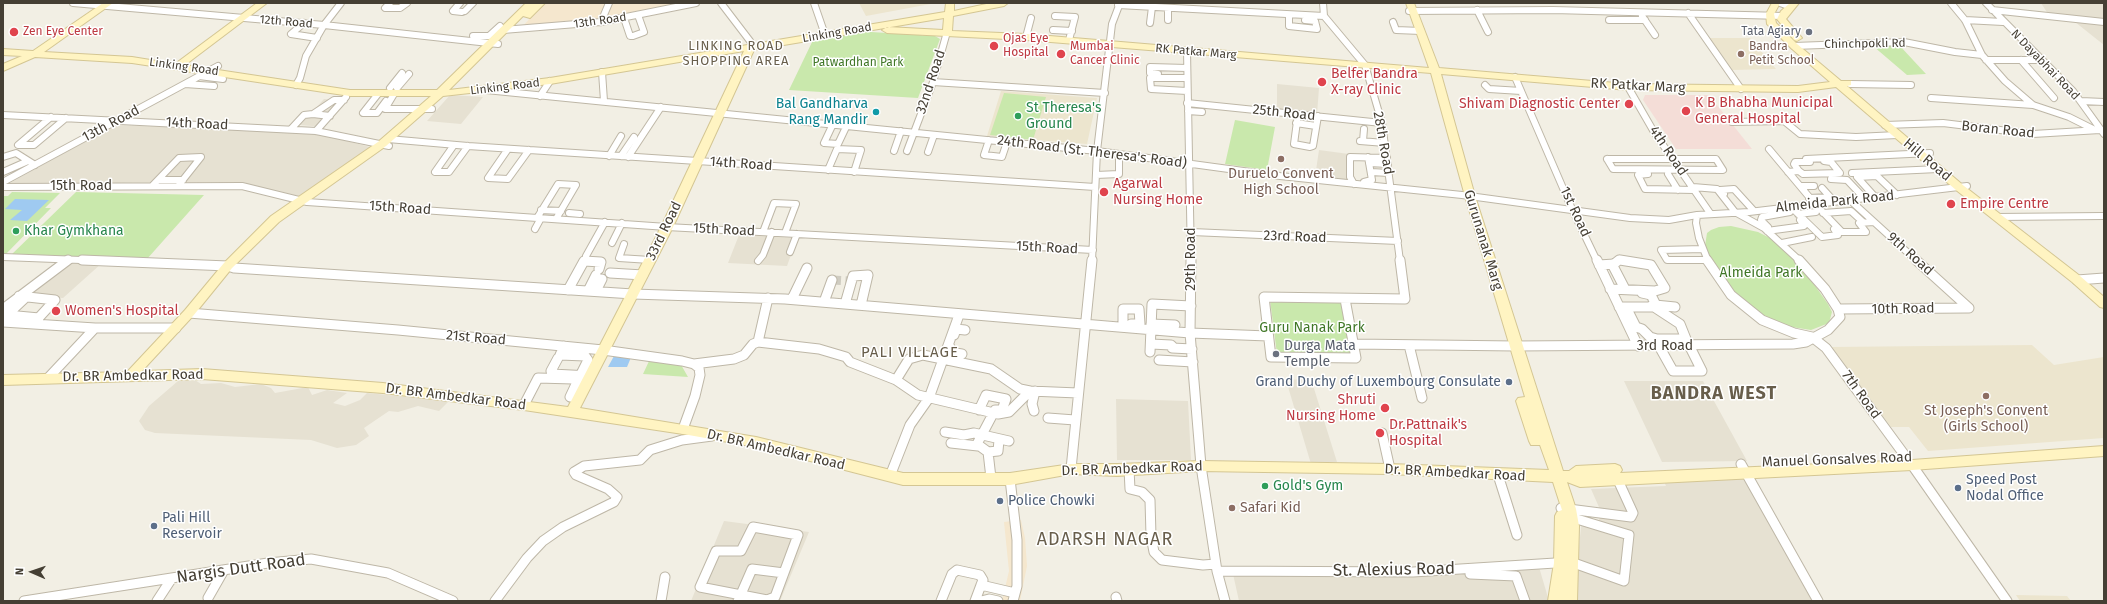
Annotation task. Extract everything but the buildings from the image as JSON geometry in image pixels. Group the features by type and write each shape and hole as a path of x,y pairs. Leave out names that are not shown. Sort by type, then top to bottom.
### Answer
{"main road":[{"path":"178,66 263,3"},
{"path":"131,375 229,269 281,220 304,201 388,143 428,109 447,90 492,39 531,3"},
{"path":"503,28 541,3"},
{"name":"Linking Road","path":"3,46 36,52 132,60 178,66 212,74 358,86 393,91 486,90 751,44 860,29 975,3"},
{"name":"Linking Road","path":"950,8 1004,3"},
{"path":"1770,14 1776,3"},
{"path":"3,68 36,52 107,4"},
{"path":"1783,16 1793,5"},
{"name":"Gurunanak Marg","path":"1410,7 1431,70 1466,196 1511,346 1560,477 1566,513 1566,563"},
{"path":"944,32 950,8"},
{"path":"930,14 944,32"},
{"name":"Linking Road","path":"447,90 602,72 823,29 930,14"},
{"name":"Hill Road","path":"1770,14 1772,24 1794,46 1845,84"},
{"name":"Hill Road","path":"1783,16 1781,19 1791,33 1890,124 2001,217 2081,280 2104,296"},
{"name":"RK Patkar Marg","path":"860,29 1026,36 1070,36 1109,44 1628,87 1798,89 1845,84"},
{"name":"33rd Road","path":"572,412 581,379 604,350 633,294 698,161 751,44"},
{"name":"Linking Road","path":"3,52 140,53 186,60 212,74"},
{"name":"Linking Road","path":"298,81 344,96 378,94 393,91"},
{"name":"Hill Road","path":"1890,124 1897,135 1925,154 1938,169 1964,187"},
{"name":"Hill Road","path":"2081,280 2104,304"},
{"name":"Dr. BR Ambedkar Road","path":"3,380 50,377 202,374 383,388 524,405 683,429 776,447 834,463 903,479 1010,479 1071,469 1129,470 1201,466 1390,469 1560,477"},
{"name":"Manuel Gonsalves Road","path":"1560,477 1580,481 1664,472 1909,461 2075,449 2104,444"},
{"name":"Manuel Gonsalves Road","path":"2075,449 2104,451"},
{"path":"1556,601 1566,563"},
{"path":"1566,563 1569,601"}],"street":[{"name":"12th Road","path":"73,3 107,4 302,25 324,25 492,39"},
{"path":"298,81 306,56 324,25 341,3"},
{"path":"390,3 386,8 400,8 407,3"},
{"path":"460,3 453,11 464,12 473,3"},
{"path":"601,22 609,3"},
{"name":"13th Road","path":"503,28 601,22 696,3"},
{"path":"721,3 751,44"},
{"path":"814,3 823,29"},
{"path":"1238,3 1238,12"},
{"path":"1071,469 1084,324 1093,250 1095,187 1109,44 1112,24 1119,4 1168,14 1238,12 1324,16 1323,3"},
{"path":"1548,3 1553,10"},
{"path":"1780,3 1793,5"},
{"path":"1951,3 1964,20 1984,58 2005,81 2033,105"},
{"name":"N Dayabhai Road","path":"1986,3 2081,102 2098,123 2102,132"},
{"path":"1410,7 1770,14 1783,16"},
{"path":"1479,8 1488,32"},
{"path":"1150,23 1151,10"},
{"path":"1992,10 2051,14 2085,22 2104,22"},
{"path":"1640,12 1655,35"},
{"path":"1688,13 1741,89"},
{"path":"1289,14 1289,26 1317,29 1314,21 1304,20 1302,15"},
{"path":"624,18 630,36 633,36 644,32 638,15"},
{"path":"1053,30 1070,36 1075,17 1055,16"},
{"name":"28th Road","path":"1324,16 1365,65 1382,123 1405,299 1345,299"},
{"path":"1026,36 1031,18"},
{"path":"1609,20 1645,20"},
{"path":"1964,20 2003,22"},
{"path":"1393,22 1396,30 1418,31"},
{"path":"308,37 316,29 302,25 291,34 308,37 317,38"},
{"name":"32nd Road","path":"908,150 933,82 944,32"},
{"name":"Chinchpokli Rd","path":"1794,46 1904,42 1984,58 2042,60"},
{"name":"29th Road","path":"1187,51 1187,103 1192,232 1190,333 1201,466 1217,567 1225,601"},
{"path":"2021,60 2054,98"},
{"path":"1150,68 1187,74 1151,74 1150,68"},
{"path":"602,72 604,102"},
{"path":"197,85 212,74"},
{"name":"13th Road","path":"3,183 184,84 212,74"},
{"path":"378,94 363,113 377,113 406,74"},
{"path":"1187,74 1150,78 1151,89 1187,91"},
{"name":"1st Road","path":"1515,77 1572,209 1599,265 1619,298 1638,346"},
{"path":"540,96 551,78"},
{"path":"933,82 1105,94"},
{"path":"184,84 214,86"},
{"path":"1845,84 1911,85"},
{"path":"1485,85 1489,89 1521,91"},
{"name":"4th Road","path":"1628,87 1654,132 1680,166 1693,189 1710,213"},
{"path":"486,90 721,112 832,125 824,143 838,144 846,127"},
{"path":"393,91 385,108 428,109"},
{"path":"313,114 334,100 344,96"},
{"path":"318,129 330,116 344,96"},
{"path":"1931,98 2033,105 2102,132"},
{"path":"400,109 404,102"},
{"path":"2081,102 2104,102"},
{"name":"25th Road","path":"1187,103 1223,109 1298,114 1318,116 1325,119 1382,123"},
{"path":"624,157 661,107"},
{"path":"1188,111 1202,113 1204,107 1223,109"},
{"name":"14th Road","path":"3,114 318,129 388,143 855,169"},
{"path":"292,128 306,114 330,116"},
{"path":"1298,114 1294,144 1310,147 1313,146 1318,116"},
{"path":"1306,124 1307,115"},
{"path":"51,117 18,145 34,145 66,118"},
{"path":"1732,122 1784,121 1800,134 1856,137 1897,135"},
{"path":"1296,123 1316,126"},
{"name":"Boran Road","path":"1890,124 1943,123 1995,131 2035,134 2102,132"},
{"path":"41,125 56,126"},
{"name":"24th Road (St. Theresa's Road)","path":"832,125 901,131 933,136 1119,155 1466,196"},
{"path":"1364,129 1362,141 1385,143"},
{"path":"894,151 901,131"},
{"path":"609,156 621,136"},
{"path":"624,157 634,136"},
{"path":"928,152 933,136"},
{"path":"829,167 836,149 839,148 861,150 855,169 1095,187"},
{"path":"1769,149 1838,235 1822,237 1792,210"},
{"path":"514,151 488,178 508,179 529,150"},
{"path":"3,157 16,153 35,165"},
{"path":"1806,159 1925,154"},
{"path":"1097,175 1119,174 1119,155"},
{"path":"152,186 178,158 200,157 201,158 178,186"},
{"path":"1370,165 1370,182 1353,182 1350,177 1350,157 1370,165 1388,166"},
{"path":"1680,166 1664,167 1607,159 1613,169 1664,167 1680,166 1716,159 1723,170 1680,166"},
{"path":"5,171 28,161"},
{"path":"1788,172 1799,172 1803,174 1837,174 1840,172 1831,162 1794,162 1799,172"},
{"path":"1370,165 1388,166"},
{"path":"1664,167 1638,175 1645,188 1678,190 1717,189 1737,210 1771,231 1798,228"},
{"path":"1664,167 1678,190"},
{"path":"1852,174 1938,169"},
{"path":"5,171 16,175"},
{"path":"1874,195 1857,177 1878,176 1895,193"},
{"path":"158,180 183,180"},
{"path":"1824,180 1847,180 1865,199"},
{"name":"15th Road","path":"3,183 242,186 304,201 540,215 556,219 568,215 605,222 763,232 1093,250"},
{"path":"535,229 540,215 558,184 576,185 556,219"},
{"path":"1814,186 1801,186 1814,205 1843,233 1866,232 1859,223 1874,222"},
{"name":"Almeida Park Road","path":"1814,205 1832,200 1851,201 1865,199 1874,195 1964,187"},
{"path":"1822,188 1832,200"},
{"path":"1737,210 1720,190 1734,189 1754,211"},
{"path":"1466,196 1572,209 1630,218 1669,220 1697,215 1696,223 1703,249 1708,260 1731,295 1762,320 1794,333 1812,338"},
{"name":"9th Road","path":"1851,201 1969,308"},
{"path":"763,232 774,204 796,204 785,233"},
{"path":"1737,210 1748,204"},
{"path":"1838,309 1822,285 1784,242 1761,221 1761,217 1814,205 1851,211 1864,222"},
{"name":"Almeida Park Road","path":"1697,215 1737,210 1792,210"},
{"path":"1771,231 1804,226 1792,210"},
{"path":"540,215 561,211"},
{"path":"2001,217 2104,216"},
{"path":"586,256 605,222"},
{"path":"612,243 622,223"},
{"path":"758,261 763,255 772,232"},
{"name":"23rd Road","path":"1192,232 1398,241"},
{"path":"790,252 797,234"},
{"path":"1784,242 1812,237"},
{"path":"624,244 619,258 650,260"},
{"path":"1693,249 1699,260"},
{"path":"1703,249 1661,250 1666,260 1708,260"},
{"path":"3,257 569,288 633,294 768,298 861,303 938,317 941,308 952,309 958,315 962,329 955,330 949,352 962,354"},
{"path":"68,260 23,297 7,315 36,321 95,328 176,328"},
{"path":"1599,265 1612,264 1619,260 1651,265 1665,288 1619,298"},
{"path":"569,288 584,261 601,262 599,274 588,290"},
{"path":"1612,264 1619,298 1636,327 1642,329 1650,337 1688,342"},
{"path":"792,299 806,268"},
{"path":"610,274 642,275"},
{"path":"845,302 853,276 868,275 869,276 861,303"},
{"path":"2081,280 2104,278"},
{"path":"825,301 832,280"},
{"path":"845,302 849,281"},
{"path":"1619,298 1648,294 1651,295 1655,305"},
{"path":"3,308 23,297 55,300 36,321 3,322"},
{"path":"1264,297 1345,299 1356,358 1270,357 1268,336 1264,297"},
{"path":"768,298 758,342 819,349 846,357 850,362 896,380 906,388 929,398 994,412 1009,412 1032,391"},
{"path":"1619,298 1675,307"},
{"path":"1619,298 1654,307 1680,324 1702,371 1673,371 1659,346"},
{"path":"1191,306 1152,304 1151,348 1171,345 1173,348 1192,349"},
{"name":"10th Road","path":"1838,309 1969,308"},
{"name":"3rd Road","path":"1354,344 1659,346 1688,342 1793,344 1806,342 1828,330 1840,317 1838,309"},
{"name":"21st Road","path":"189,313 604,350 694,364 734,359 744,355 753,344 758,342"},
{"path":"958,315 1151,327 1190,333 1268,336"},
{"path":"890,476 910,425 929,398 958,315"},
{"path":"1151,327 1175,325"},
{"path":"50,377 95,328"},
{"name":"7th Road","path":"1812,338 1829,352 1909,461 2007,601"},
{"path":"1409,345 1422,398"},
{"path":"564,346 560,355 585,356 588,361 581,379 570,397"},
{"path":"896,380 909,359 923,355 944,358 991,369 1020,389 1077,395"},
{"path":"558,358 551,373 581,379"},
{"path":"1159,360 1193,362"},
{"path":"683,429 699,383 699,368 694,364"},
{"path":"524,405 538,378 581,379"},
{"path":"1032,391 1032,404 1034,411"},
{"path":"978,446 981,434 994,412 1002,410 1006,399 987,395 980,408"},
{"path":"1045,396 1077,395"},
{"path":"1048,418 1075,420"},
{"path":"945,432 964,436 972,432 999,440 1009,441"},
{"path":"1382,433 1390,469"},
{"path":"495,601 527,558 543,542 563,527 614,502 617,497 608,489 576,475 574,472 578,469 584,466 640,460 650,450 665,445 682,440 719,436"},
{"path":"951,443 978,446 988,452 998,451 999,440"},
{"path":"988,452 992,478"},
{"path":"1744,468 1818,601"},
{"name":"St. Alexius Road","path":"1129,470 1130,489 1142,492 1147,495 1150,500 1151,536 1154,552 1162,560 1191,565 1217,567 1413,572 1472,572 1566,563"},
{"path":"1498,474 1517,535"},
{"path":"1566,513 1631,517 1634,513 1618,476"},
{"path":"981,585 1014,597 1017,586 1017,540 1010,479"},
{"path":"1566,513 1625,533 1629,536 1624,581 1566,563"},
{"path":"752,527 798,534 784,573 773,599 739,598 704,589 700,586 716,551 741,551 752,527"},
{"name":"Nargis Dutt Road","path":"24,601 268,563 311,559 388,574 453,601"},
{"path":"739,598 753,569 784,573"},
{"path":"208,598 224,570"},
{"path":"941,601 955,571 980,575 983,580 975,601"},
{"path":"1472,572 1516,576 1525,601"},
{"path":"661,601 665,577"},
{"path":"157,601 172,578"},
{"path":"981,601 989,599 998,601"}],"shaded area":[{"path":"544,3 680,3 618,16 522,27"},
{"path":"859,3 936,3 866,16"},
{"path":"2041,3 2104,3 2104,45 2075,22 2050,17"},
{"name":"Bandra Petit School","path":"1707,38 1750,38 1776,69 1732,70"},
{"path":"1277,84 1319,88 1317,114 1277,110"},
{"path":"1001,91 1097,98 1087,144 987,136"},
{"path":"450,95 483,97 461,124 427,121"},
{"name":"K B Bhabha Municipal General Hospital","path":"1645,95 1709,95 1752,149 1676,149 1643,100"},
{"path":"324,99 348,100 324,127 300,125"},
{"path":"115,125 317,133 370,147 302,197 234,182 8,184"},
{"path":"1319,150 1349,154 1348,181 1315,177"},
{"path":"739,235 797,238 787,266 728,263"},
{"path":"69,262 102,263 63,298 26,296"},
{"name":"St Joseph's Convent (Girls School)","path":"2032,345 2054,365 2104,357 2104,438 1928,451 1909,427 1891,427 1831,347"},
{"path":"192,378 201,384 221,383 235,387 261,384 271,388 275,393 308,387 312,395 327,390 347,393 333,403 345,406 360,400 367,393 449,401 439,411 418,406 398,412 389,411 364,428 369,436 356,445 337,448 311,440 155,433 145,430 139,421 149,406 178,381"},
{"path":"1311,379 1337,462 1311,464 1286,380"},
{"path":"1624,381 1703,381 1747,461 1662,462"},
{"path":"1116,399 1188,401 1191,460 1117,460"},
{"path":"1745,474 1815,601 1573,601 1582,519 1597,523 1602,514 1591,489 1666,486 1662,477"},
{"path":"1021,520 1025,538 1027,566 1020,601 1002,601 1009,571 1004,522"},
{"path":"724,521 809,532 780,601 691,601"},
{"path":"1539,567 1549,601 1239,601 1233,574"},
{"path":"2016,595 2067,596 2071,601 2020,601"}],"green space":[{"name":"Patwardhan Park","path":"855,31 935,36 940,39 918,98 789,90 814,38"},
{"path":"1873,46 1900,46 1926,74 1907,75"},
{"name":"St Theresa's Ground","path":"1004,93 1046,97 1033,140 990,135"},
{"path":"1235,120 1275,127 1267,170 1225,164"},
{"name":"Khar Gymkhana","path":"12,192 60,193 45,208 51,208 5,255 3,255 3,196 8,196"},
{"path":"76,192 204,195 147,259 11,255"},
{"name":"Almeida Park","path":"1731,226 1758,232 1772,239 1786,251 1806,273 1828,304 1832,312 1829,323 1811,330 1785,326 1762,315 1736,295 1713,265 1705,246 1707,233 1719,227"},
{"name":"Guru Nanak Park","path":"1270,300 1342,302 1353,356 1277,354"},
{"path":"650,359 680,363 688,377 643,374"}],"water":[{"path":"15,199 49,200 27,221 10,220 22,210 5,209"},
{"path":"632,355 627,367 608,367 614,356"}],"tunnel":[{"path":"832,280 849,281"}],"place":[{"name":"Zen Eye Center","path":"14,32"},
{"name":"Tata Agiary","path":"1809,32"},
{"name":"Ojas Eye Hospital","path":"994,46"},
{"name":"Mumbai Cancer Clinic","path":"1061,54"},
{"name":"Bandra Petit School","path":"1741,54"},
{"name":"Belfer Bandra X-ray Clinic","path":"1322,82"},
{"name":"Shivam Diagnostic Center","path":"1629,104"},
{"name":"K B Bhabha Municipal General Hospital","path":"1686,111"},
{"name":"Bal Gandharva Rang Mandir","path":"876,112"},
{"name":"St Theresa's Ground","path":"1018,116"},
{"name":"Duruelo Convent High School","path":"1281,159"},
{"name":"Agarwal Nursing Home","path":"1104,192"},
{"name":"Empire Centre","path":"1951,204"},
{"name":"Khar Gymkhana","path":"16,231"},
{"name":"Women's Hospital","path":"56,311"},
{"name":"Durga Mata Temple","path":"1276,354"},
{"name":"Grand Duchy of Luxembourg Consulate","path":"1509,382"},
{"name":"St Joseph's Convent (Girls School)","path":"1986,396"},
{"name":"Shruti Nursing Home","path":"1385,408"},
{"name":"Dr.Pattnaik's Hospital","path":"1380,433"},
{"name":"Gold's Gym","path":"1265,486"},
{"name":"Speed Post Nodal Office","path":"1958,488"},
{"name":"Police Chowki","path":"1000,501"},
{"name":"Safari Kid","path":"1232,508"},
{"name":"Pali Hill Reservoir","path":"154,526"}],"district":[{"name":"LINKING ROAD SHOPPING AREA","path":"736,54"},
{"name":"PALI VILLAGE","path":"910,353"},
{"name":"BANDRA WEST","path":"1714,394"},
{"name":"ADARSH NAGAR","path":"1105,540"}]}
